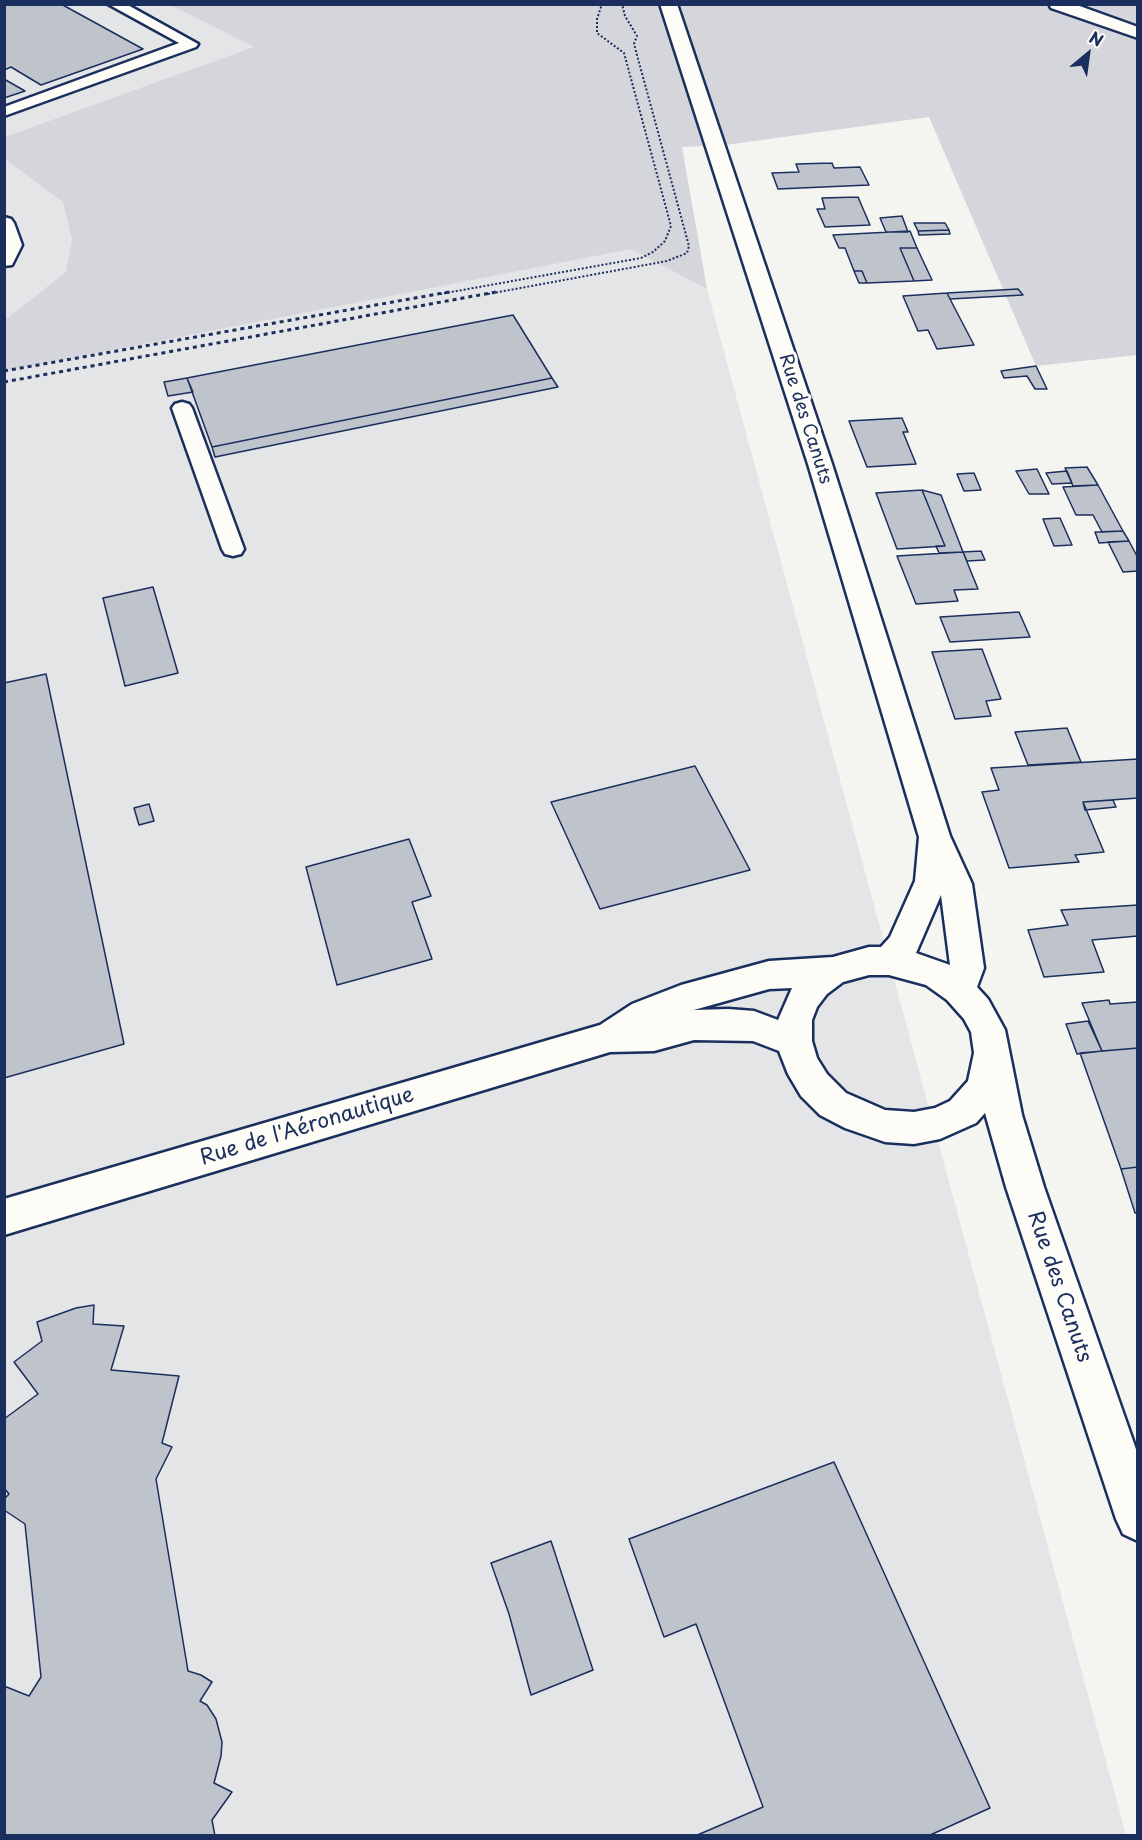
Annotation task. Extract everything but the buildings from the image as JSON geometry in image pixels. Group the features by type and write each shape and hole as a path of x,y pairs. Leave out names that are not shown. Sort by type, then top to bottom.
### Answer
{"main road":[{"name":"Rue des Canuts","path":"668,4 824,476 934,836 956,884 967,968 959,990"},
{"path":"1057,4 1137,33"},
{"path":"1105,4 1137,15"},
{"path":"4,223 10,245 4,260"},
{"name":"Rue des Canuts","path":"889,961 903,945 931,881 934,836"},
{"path":"869,961 889,961 914,966 938,975 959,990 976,1008 988,1030 992,1053 985,1088 963,1112 940,1123 914,1128 885,1126 858,1117 834,1104 814,1085 805,1071 794,1041 795,1020 802,1000 815,984 833,971 869,961"},
{"name":"Rue de l'Aéronautique","path":"4,1217 610,1036 644,1014 681,999 769,975 833,971"},
{"name":"Rue de l'Aéronautique","path":"610,1036 654,1036 694,1025 728,1024 754,1026 794,1041"},
{"name":"Rue des Canuts","path":"992,1053 1004,1115 1025,1187 1137,1519"}],"lane":[{"path":"4,112 191,44 115,4"},
{"path":"183,408 233,549"}],"path":[{"path":"4,371 641,258 653,252 665,241 671,226 624,53 597,33 597,19 602,4"},
{"path":"4,382 666,261 687,253 689,246 634,44 637,36 625,16 622,4"}],"shaded area":[{"path":"5,5 170,5 255,47 707,289 1126,1835 5,1836"},
{"path":"170,5 1137,5 1137,355 1036,366 929,117 725,145 682,147 707,289 631,249 5,371 5,320 66,272 72,239 63,202 5,159 5,137 254,47"}]}
